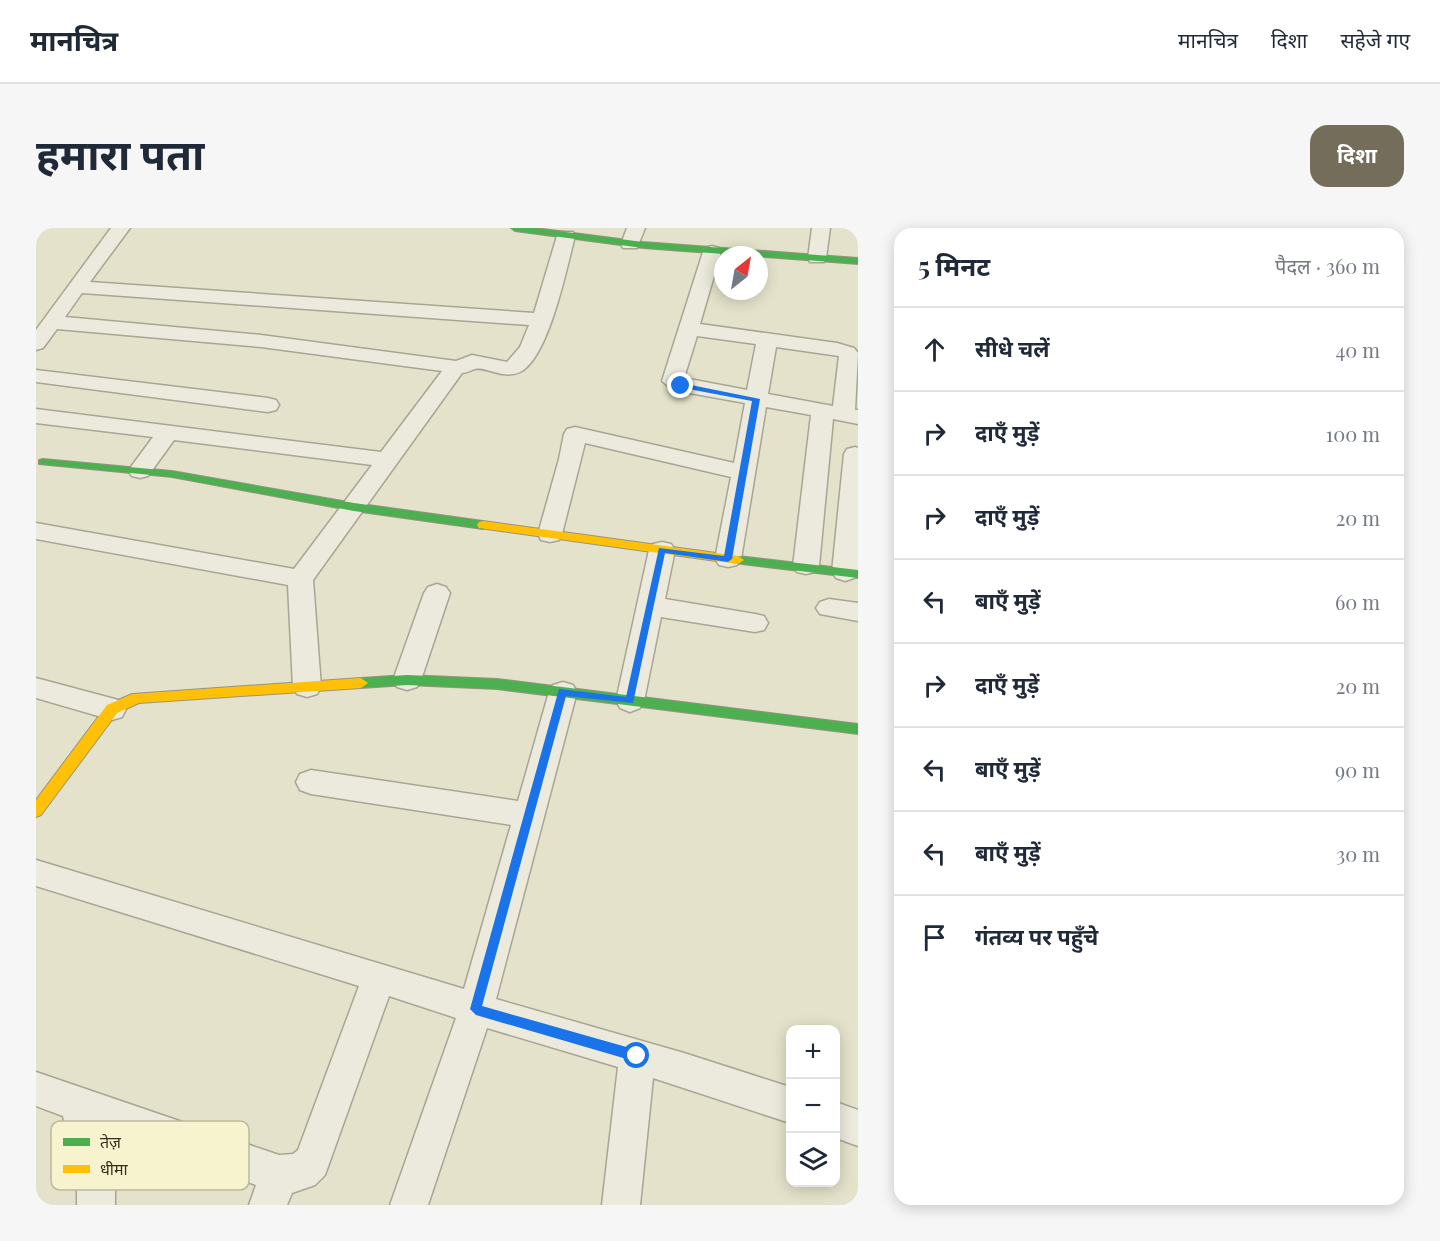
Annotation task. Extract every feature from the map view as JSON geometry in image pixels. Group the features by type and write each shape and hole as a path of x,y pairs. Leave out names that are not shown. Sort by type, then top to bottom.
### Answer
{"street":[{"path":"36,344 49,313 76,287 122,228"},
{"path":"515,228 566,236 633,236 712,252 858,261"},
{"path":"817,258 821,228"},
{"path":"49,313 456,367 464,367 472,361 514,367 525,356 542,320 566,236"},
{"path":"712,252 673,378 675,383 842,414"},
{"path":"76,287 542,320"},
{"path":"689,329 837,349 847,352 850,358 842,414 806,566"},
{"path":"728,559 767,340"},
{"path":"307,687 300,579 456,367"},
{"path":"36,375 268,405"},
{"path":"36,416 389,460"},
{"path":"140,471 168,431"},
{"path":"550,534 571,459 575,434 655,451 685,461 744,472"},
{"path":"43,462 140,471 242,486 354,507 728,559 852,573 855,454"},
{"path":"36,531 300,579"},
{"path":"630,701 662,550"},
{"path":"406,681 437,594"},
{"path":"649,606 755,623"},
{"path":"829,608 858,612"},
{"path":"36,811 112,709 137,698 406,681 515,686 858,729"},
{"path":"36,688 112,709"},
{"path":"409,1205 476,1009 562,692"},
{"path":"311,782 529,815"},
{"path":"36,873 786,1104"},
{"path":"249,1179 274,1190 305,1170 312,1162 379,977"},
{"path":"621,1205 637,1056"},
{"path":"36,1089 114,1121"},
{"path":"79,1106 82,1121"},
{"path":"840,1121 858,1128"}],"traffic: fast":[{"path":"515,228 643,245 858,261"},
{"path":"43,462 172,474 354,507 483,525"},
{"path":"738,560 858,574"},
{"path":"361,683 407,680 497,684 858,729"}],"traffic: slow":[{"path":"483,525 738,560"},
{"path":"36,811 112,709 137,698 361,683"}],"route":[{"path":"637,1056 476,1009 562,692 630,701 662,550 728,559 756,399 681,386"}]}
